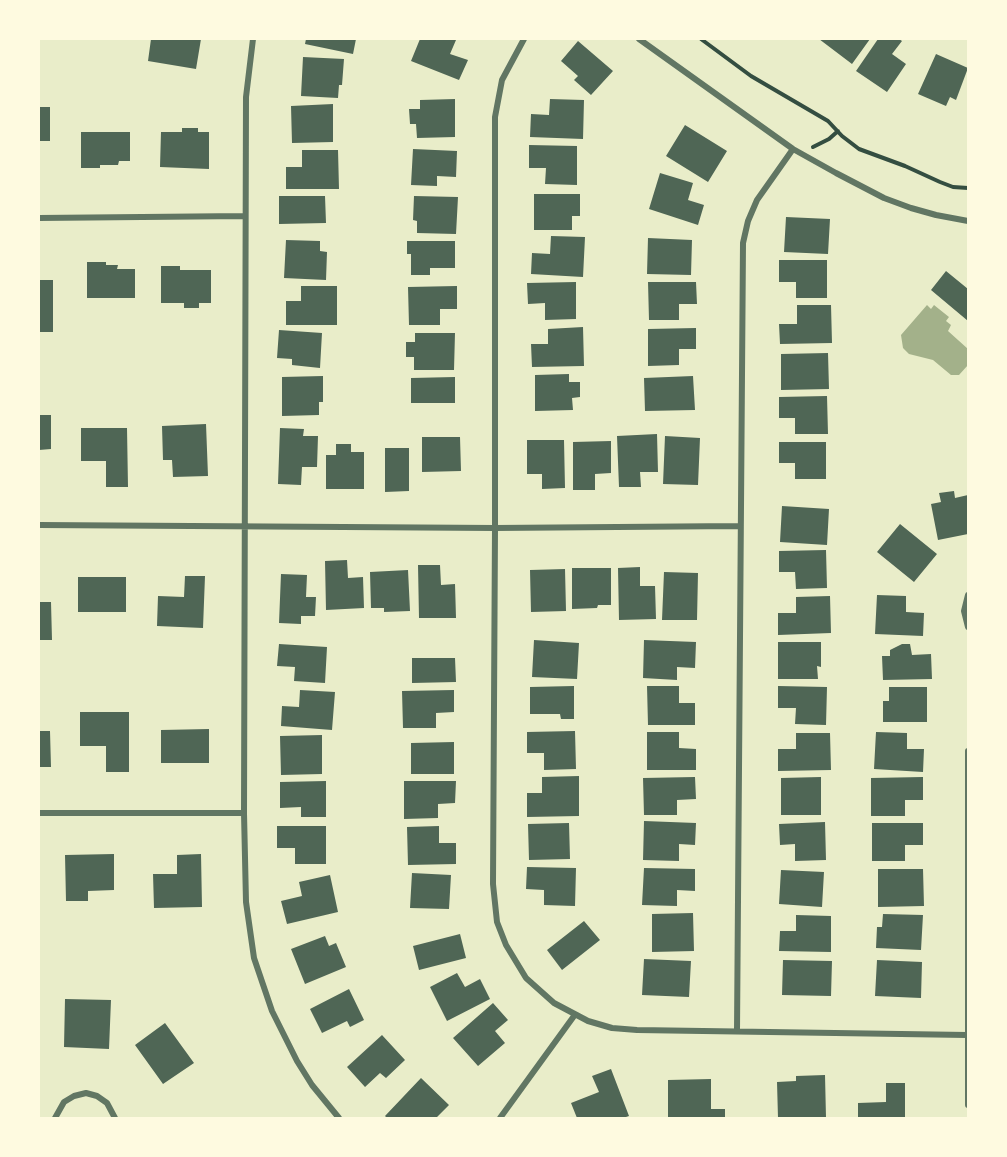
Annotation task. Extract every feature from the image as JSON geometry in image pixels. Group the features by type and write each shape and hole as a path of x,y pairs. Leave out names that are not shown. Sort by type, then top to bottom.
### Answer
{"street":[{"path":"253,39 246,97 245,216 244,813 247,911 254,958 272,1011 297,1061 339,1118"},
{"path":"524,39 502,80 495,117 493,872 495,909 501,934 519,968 544,996 574,1016 599,1025 625,1030 967,1035"},
{"path":"639,39 793,149 884,198 936,215 968,221"},
{"path":"737,1031 743,243 748,221 758,200 793,149"},
{"path":"39,218 245,216"},
{"path":"39,525 495,528 740,526"},
{"path":"968,595 964,611 968,627"},
{"path":"968,752 968,1105"},
{"path":"39,813 244,813"},
{"path":"500,1118 574,1016"},
{"path":"55,1118 64,1102 74,1096 86,1094 97,1096 107,1102 114,1118"}],"path":[{"path":"701,39 751,76 822,117 859,149 953,187 968,188"},
{"path":"804,155 809,149 829,139 838,131"}],"shaded area":[{"path":"927,305 931,309 934,305 949,317 946,321 951,325 948,331 968,349 968,365 959,375 951,375 933,360 909,354 903,348 901,335"}],"building":[{"path":"151,39 201,39 196,69 148,61"},
{"path":"306,39 356,39 353,54 305,44"},
{"path":"420,39 456,40 450,54 468,60 459,80 411,61"},
{"path":"819,39 870,39 852,64"},
{"path":"878,39 902,41 892,54 906,64 887,92 856,71"},
{"path":"578,41 613,71 591,95 574,80 578,76 561,61"},
{"path":"936,54 968,68 956,100 950,97 946,106 918,94"},
{"path":"303,57 344,59 342,85 339,85 338,98 301,96"},
{"path":"455,99 455,137 417,138 416,124 410,124 409,109 420,109 420,100"},
{"path":"550,99 584,100 583,139 530,137 531,114 549,115"},
{"path":"333,104 333,142 292,143 291,106"},
{"path":"39,107 50,107 50,141 39,141"},
{"path":"685,125 727,151 708,182 666,156"},
{"path":"182,128 198,128 198,132 209,132 209,169 160,167 161,132 182,132"},
{"path":"81,132 130,132 130,161 119,161 118,165 100,165 100,168 81,168"},
{"path":"529,145 577,146 577,185 545,184 546,168 529,168"},
{"path":"413,149 457,151 456,177 437,176 437,186 411,185"},
{"path":"302,150 338,150 339,189 286,189 286,167 302,167"},
{"path":"660,173 693,183 688,200 704,205 698,225 649,209"},
{"path":"534,194 580,194 580,216 572,216 572,230 534,230"},
{"path":"279,196 325,196 326,223 279,224"},
{"path":"414,196 458,197 456,234 417,233 417,221 413,220"},
{"path":"786,217 830,219 828,254 784,252"},
{"path":"551,236 585,237 583,277 531,274 532,253 550,254"},
{"path":"648,238 692,240 691,275 647,274"},
{"path":"286,240 320,241 320,251 327,252 326,280 284,278"},
{"path":"407,241 455,241 455,268 430,268 430,275 411,275 411,254 407,254"},
{"path":"779,260 827,260 827,298 796,298 796,282 779,282"},
{"path":"87,262 106,262 106,265 118,265 117,269 135,269 135,298 87,298"},
{"path":"161,266 180,266 180,270 211,270 211,303 199,303 199,308 184,308 184,303 161,303"},
{"path":"946,271 968,289 968,321 931,290"},
{"path":"39,280 53,280 53,332 39,332"},
{"path":"576,282 576,319 545,320 545,303 528,304 527,283"},
{"path":"648,282 696,282 697,304 679,304 679,320 649,320"},
{"path":"301,286 337,286 337,325 286,325 286,301 301,301"},
{"path":"457,286 457,309 440,309 440,325 409,325 408,287"},
{"path":"797,305 831,305 832,343 780,344 779,324 797,324"},
{"path":"583,327 584,366 532,367 531,344 548,344 548,329"},
{"path":"696,328 696,349 679,349 679,365 648,366 648,329"},
{"path":"279,330 322,333 320,368 292,365 292,359 277,358"},
{"path":"415,333 455,333 454,370 414,370 414,357 406,357 406,342 415,342"},
{"path":"828,353 829,389 781,390 781,354"},
{"path":"569,374 569,382 580,382 580,397 572,398 573,410 535,411 535,375"},
{"path":"323,376 323,402 319,402 319,415 282,416 282,377"},
{"path":"693,376 695,410 645,411 644,378"},
{"path":"455,377 455,403 411,403 411,378"},
{"path":"827,396 828,434 795,434 795,418 779,418 779,397"},
{"path":"39,415 51,415 51,449 39,450"},
{"path":"206,424 208,476 173,477 172,460 163,460 162,426"},
{"path":"81,428 127,428 128,487 106,487 106,461 81,461"},
{"path":"280,428 304,429 303,436 318,436 317,467 302,467 301,485 278,484"},
{"path":"657,434 658,472 640,472 641,487 619,487 617,436"},
{"path":"665,436 700,438 698,485 663,484"},
{"path":"422,437 460,437 461,471 422,472"},
{"path":"527,440 564,440 565,488 542,489 542,474 527,474"},
{"path":"611,441 611,473 595,474 595,490 573,490 573,442"},
{"path":"779,442 826,442 826,479 795,479 795,463 779,463"},
{"path":"336,444 351,444 351,452 364,452 364,489 326,489 326,455 336,455"},
{"path":"385,448 409,448 409,491 385,492"},
{"path":"954,491 955,498 968,495 968,534 938,540 931,504 941,502 939,493"},
{"path":"782,506 829,509 827,545 780,542"},
{"path":"900,524 937,554 914,582 877,552"},
{"path":"826,550 827,588 796,589 795,572 779,572 779,551"},
{"path":"347,560 348,578 363,577 364,608 326,610 325,561"},
{"path":"418,565 440,565 441,585 455,584 456,618 419,618"},
{"path":"640,567 640,586 655,586 656,619 619,620 618,568"},
{"path":"572,568 611,568 611,605 572,609"},
{"path":"565,569 566,611 531,612 530,570"},
{"path":"408,570 410,611 384,612 384,608 371,608 370,572"},
{"path":"664,572 698,573 697,620 662,620"},
{"path":"281,574 307,575 306,597 316,597 315,616 301,616 301,624 279,623"},
{"path":"185,576 205,576 203,628 157,626 158,596 184,597"},
{"path":"78,577 126,577 126,612 78,612"},
{"path":"877,595 906,596 906,612 924,613 923,636 875,634"},
{"path":"830,596 831,633 778,635 778,613 796,613 796,597"},
{"path":"39,602 51,602 52,640 39,640"},
{"path":"534,640 579,643 577,679 532,677"},
{"path":"644,640 696,642 695,668 677,667 677,680 643,678"},
{"path":"778,642 821,642 821,667 817,666 818,679 778,679"},
{"path":"279,644 327,647 325,683 294,681 295,667 277,666"},
{"path":"902,644 910,644 912,655 931,654 932,679 883,680 882,656 890,656 890,650"},
{"path":"412,658 455,658 456,682 412,683"},
{"path":"574,686 574,719 561,719 560,714 530,714 530,687"},
{"path":"647,686 679,686 679,703 695,703 695,725 648,725"},
{"path":"778,686 827,687 826,725 795,724 796,708 778,708"},
{"path":"889,687 927,687 927,722 883,722 883,701 889,701"},
{"path":"300,690 335,692 332,730 281,726 282,706 299,707"},
{"path":"454,690 454,712 436,713 436,728 403,728 402,691"},
{"path":"80,712 129,712 129,772 106,772 106,746 80,746"},
{"path":"209,729 209,763 161,763 161,730"},
{"path":"39,731 50,731 51,767 39,767"},
{"path":"575,731 576,769 544,770 544,753 527,753 527,732"},
{"path":"647,732 679,732 679,748 696,749 696,770 647,770"},
{"path":"876,732 907,733 907,749 924,749 923,772 874,769"},
{"path":"796,733 830,733 831,770 778,771 778,749 796,749"},
{"path":"322,735 322,774 281,775 280,736"},
{"path":"454,742 454,774 411,774 411,743"},
{"path":"579,776 579,816 527,817 527,793 542,793 542,777"},
{"path":"695,777 696,799 677,800 677,815 644,815 643,778"},
{"path":"821,777 821,815 781,815 781,778"},
{"path":"923,777 923,800 905,800 905,816 871,816 871,778"},
{"path":"326,781 326,817 301,817 301,807 280,808 280,782"},
{"path":"404,781 456,781 455,803 438,804 438,818 404,819"},
{"path":"644,821 696,823 695,845 679,844 679,861 643,860"},
{"path":"825,822 826,860 795,861 795,844 780,845 779,824"},
{"path":"569,823 570,859 529,860 528,824"},
{"path":"872,823 923,823 923,845 905,845 905,861 872,861"},
{"path":"277,826 326,826 326,864 295,864 295,848 277,848"},
{"path":"439,826 439,843 456,843 456,864 408,865 407,827"},
{"path":"114,854 114,890 88,891 88,901 66,901 65,855"},
{"path":"201,854 202,907 154,908 153,874 177,874 177,855"},
{"path":"527,867 576,868 575,906 544,905 544,890 526,889"},
{"path":"644,868 695,869 695,891 677,890 677,906 642,905"},
{"path":"878,869 923,869 924,906 878,907"},
{"path":"781,870 824,872 822,907 779,904"},
{"path":"412,873 451,875 449,909 410,908"},
{"path":"330,875 338,912 287,924 281,901 302,896 299,882"},
{"path":"693,913 694,951 652,952 652,914"},
{"path":"883,914 923,915 921,950 876,948 877,927 882,927"},
{"path":"796,915 831,916 831,952 779,951 780,931 796,931"},
{"path":"584,921 600,940 562,970 547,950"},
{"path":"460,934 466,958 419,970 413,946"},
{"path":"325,936 329,946 336,943 346,967 305,984 291,949"},
{"path":"644,959 691,961 689,997 642,995"},
{"path":"783,960 832,961 831,996 782,995"},
{"path":"877,960 922,962 921,998 875,996"},
{"path":"457,973 465,987 480,979 490,999 447,1021 430,987"},
{"path":"349,989 364,1020 350,1027 347,1021 322,1033 310,1009"},
{"path":"65,999 111,1000 109,1049 64,1047"},
{"path":"493,1003 508,1020 495,1031 505,1043 478,1066 453,1038"},
{"path":"165,1023 194,1063 163,1084 135,1045"},
{"path":"382,1035 405,1060 386,1078 380,1073 365,1087 347,1067"},
{"path":"611,1069 629,1116 577,1118 571,1103 599,1092 592,1076"},
{"path":"825,1075 826,1118 778,1118 777,1082 796,1081 796,1076"},
{"path":"421,1078 449,1105 436,1118 387,1118 385,1116"},
{"path":"711,1079 711,1109 725,1109 725,1118 668,1118 668,1080"},
{"path":"886,1083 905,1083 905,1118 858,1118 858,1103 886,1102"}]}
